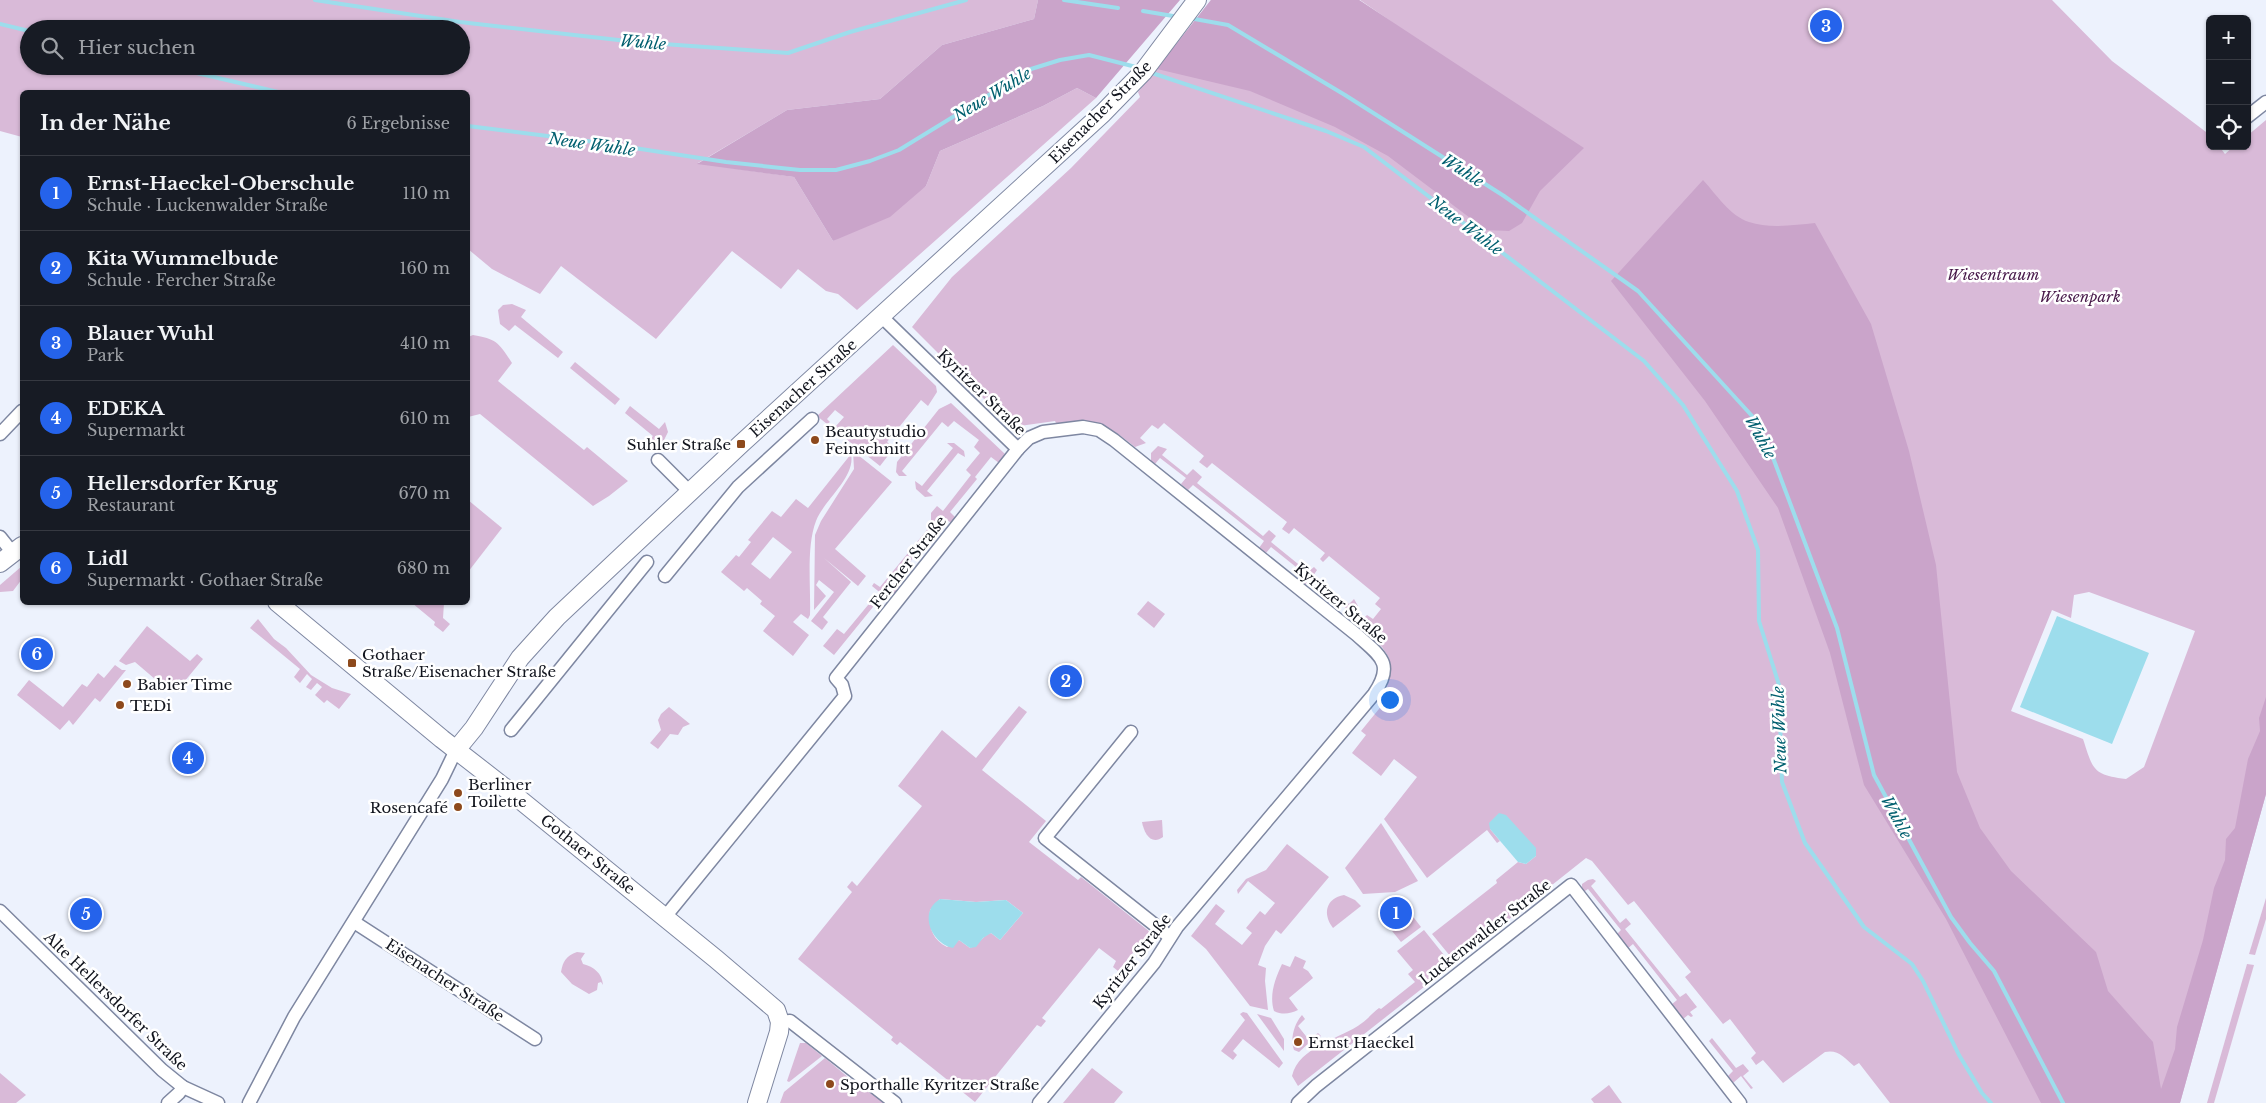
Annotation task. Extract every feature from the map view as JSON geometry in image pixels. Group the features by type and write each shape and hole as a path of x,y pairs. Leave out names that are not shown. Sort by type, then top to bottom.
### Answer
{"street":[{"name":"Eisenacher Straße","path":"249,1103 294,1017 442,779 456,750 474,728 506,678 536,640 564,611 690,492 1103,113 1155,57 1196,2"},
{"path":"2251,114 2266,102"},
{"name":"Kyritzer Straße","path":"882,317 1018,449 1029,438 1043,432 1083,427 1099,430 1114,440 1357,635 1380,656 1384,669 1383,681 1374,694 1170,937 1154,963 1040,1103"},
{"path":"0,434 20,413"},
{"name":"Eisenacher Straße","path":"665,576 738,488 812,419"},
{"name":"Fercher Straße","path":"665,917 845,696 842,685 836,678 1018,449"},
{"path":"658,460 690,492"},
{"path":"0,537 12,553"},
{"path":"512,730 648,562"},
{"name":"Gothaer Straße","path":"282,605 456,750 480,766 765,1000 776,1010 780,1022"},
{"path":"1131,732 1045,838 1170,937"},
{"name":"Luckenwalder Straße","path":"1298,1103 1324,1080 1571,886 1740,1103"},
{"name":"Alte Hellersdorfer Straße","path":"0,911 162,1070 183,1087 218,1103"},
{"name":"Eisenacher Straße","path":"354,922 535,1039"},
{"path":"757,1103 777,1039 780,1022 790,1021 894,1103"},
{"path":"168,1103 183,1087"}],"green space":[{"path":"0,0 1038,0 1034,19 942,45 880,99 787,110 698,163 794,177 833,241 926,186 940,151 1043,106 1077,88 1096,98 857,310 838,294 826,291 798,269 781,289 732,251 656,339 561,266 540,294 492,269 470,251 470,90 20,90 20,136 0,131"},
{"path":"1211,0 1359,0 1395,24 1360,0 2052,0 2112,61 2206,132 2206,150 2222,150 2225,154 2230,150 2251,150 2251,133 2266,120 2266,794 2180,1103 1890,1103 1859,1063 1854,1066 1841,1055 1830,1051 1825,1052 1783,1083 1763,1060 1756,1065 1751,1058 1756,1053 1730,1019 1723,1024 1685,977 1691,972 1634,901 1628,905 1592,861 1586,858 1455,962 1432,934 1497,883 1496,880 1518,862 1526,864 1536,856 1490,829 1500,841 1497,843 1487,830 1427,878 1384,819 1417,777 1394,759 1381,776 1352,753 1366,735 1361,731 1383,704 1391,670 1388,656 1382,647 1362,628 1363,619 1367,615 1373,619 1381,609 1375,604 1380,598 1329,556 1323,562 1320,559 1325,553 1294,528 1289,534 1282,529 1287,522 1212,463 1207,468 1199,462 1204,456 1164,423 1158,429 1152,425 1140,438 1146,443 1135,447 1115,432 1091,423 1057,425 1055,421 1012,427 912,327 952,277 1071,168 1140,97 1138,92","holes":["2089,592 2195,631 2144,767 2126,779 2106,775 2092,764 2083,739 2011,711 2052,610 2071,618 2074,595"]},
{"path":"512,304 526,310 521,317 563,352 558,358 515,325 509,331 500,324 498,310 503,305"},
{"path":"473,335 487,338 497,343 512,363 498,381 584,450 587,447 628,481 593,506 480,414 470,416 470,336"},
{"path":"893,345 936,386 937,392 928,406 921,400 887,442 894,448 880,466 831,427 833,424 836,426 844,417 835,410 827,419 830,422 827,424 817,416"},
{"path":"575,362 620,399 615,405 570,368"},
{"path":"951,403 1005,454 999,463 991,457 975,477 977,479 950,512 956,518 951,523 945,518 894,582 900,587 894,595 887,590 883,595 872,586 874,583 880,587 931,525 931,513 937,506 943,511 971,475 966,470 980,453 974,447 979,440 954,421 948,427 942,422 902,471 907,476 899,476 896,472 897,462 939,409"},
{"path":"630,406 659,429 665,422 668,432 663,442 657,445 647,443 653,436 625,413"},
{"path":"947,443 954,443 964,451 965,457 958,453 927,491 933,496 925,497 916,489 915,481 922,486 953,448"},
{"path":"1158,446 1167,449 1162,455 1187,475 1193,469 1202,477 1197,483 1263,536 1269,530 1276,536 1271,542 1308,572 1314,567 1317,570 1313,576 1349,604 1354,599 1358,606 1355,613 1349,616 1342,614 1346,608 1310,579 1305,585 1301,582 1306,575 1271,547 1266,553 1259,548 1264,541 1193,485 1188,490 1181,484 1186,478 1160,458 1155,464 1151,461 1151,453"},
{"path":"853,451 892,482 835,549 866,576 858,586 824,558 851,582 823,617 828,622 822,630 811,621 834,592 819,580 816,585 826,596 814,610 815,535 821,521 854,469"},
{"path":"851,454 849,471 820,513 813,531 810,555 810,615 808,619 801,614 793,622 809,635 793,656 763,631 775,616 760,604 762,601 747,588 744,591 721,572 736,555 739,557 751,542 748,540 772,511 781,517 796,499 808,508","holes":["773,537 792,552 770,579 751,564"]},
{"path":"470,502 502,528 470,569"},
{"path":"20,568 20,582 13,591 0,592 0,585"},
{"path":"873,599 877,602 834,655 823,646 837,629 844,634"},
{"path":"1148,601 1165,614 1154,628 1137,614"},
{"path":"414,605 444,605 443,618 450,624 443,632 434,625 435,622"},
{"path":"258,619 274,639 286,648 311,675 332,688 351,694 339,709 327,700 324,703 315,695 322,687 317,683 311,690 306,687 312,679 307,674 300,683 294,677 300,669 250,628"},
{"path":"147,626 190,661 197,654 203,659 184,682 179,679 169,691 135,662 126,665 119,661"},
{"path":"115,665 122,670 126,670 100,702 95,698 73,725 69,720 60,730 17,695 29,680 63,707 82,684 87,687 98,673 104,678"},
{"path":"1019,706 1027,712 982,770 1046,821 1029,842 1078,880 1081,877 1150,932 1118,971 1113,967 1116,961 1099,948 1042,1018 1046,1021 1041,1027 1037,1025 975,1102 900,1042 897,1045 891,1040 893,1037 798,959 852,892 847,887 852,881 857,886 922,806 898,786 942,730 976,758","holes":["940,899 976,902 1006,900 1023,913 1000,940 991,933 970,948 959,940 947,947 937,940 932,932 930,910"]},
{"path":"669,707 690,724 683,727 678,735 670,734 658,749 650,743 661,730 658,720 661,714"},
{"path":"1162,820 1163,837 1155,840 1152,839 1146,834 1142,822"},
{"path":"1381,823 1418,881 1395,892 1363,894 1345,868"},
{"path":"1287,844 1329,877 1281,934 1276,930 1265,946 1258,965 1266,968 1265,981 1268,1010 1250,1006 1206,949 1191,936 1216,904 1225,911 1215,924 1242,945 1252,933 1246,928 1260,911 1265,915 1275,903 1248,881 1238,894 1237,890 1246,879 1266,870"},
{"path":"1593,879 1596,881 1591,886 1620,923 1626,918 1631,924 1625,929 1680,997 1686,993 1697,1007 1690,1012 1693,1016 1688,1015 1683,1019 1671,1005 1677,1000 1633,944 1627,949 1616,935 1621,930 1588,889 1582,893 1582,884"},
{"path":"1344,895 1355,900 1361,906 1333,928 1328,917 1328,907 1333,899"},
{"path":"2266,898 2266,919 2255,955 2249,954"},
{"path":"1404,905 1421,927 1401,942 1384,921"},
{"path":"1424,930 1452,965 1298,1086 1292,1076 1296,1066 1303,1057 1322,1044 1362,1023 1415,982 1408,974 1413,970 1397,951"},
{"path":"577,952 585,953 581,959 583,964 597,971 601,977 603,985 601,982 598,983 597,990 589,994 572,984 561,972 566,959"},
{"path":"1295,956 1306,961 1303,968 1313,978 1289,998 1298,1010 1286,1014 1280,1013 1274,1011 1272,999 1275,981 1282,964 1290,967"},
{"path":"2247,964 2254,965 2214,1103 2207,1103"},
{"path":"1243,1012 1247,1013 1283,1063 1279,1068 1243,1039 1233,1051 1237,1055 1233,1060 1221,1051 1245,1020 1240,1014"},
{"path":"1257,1014 1271,1018 1284,1039 1284,1051"},
{"path":"1302,1015 1305,1019 1298,1026 1309,1040 1318,1033 1321,1036 1310,1042 1299,1052 1294,1050 1293,1036"},
{"path":"1712,1038 1736,1068 1743,1064 1749,1071 1743,1076 1753,1088 1751,1089 1741,1076 1733,1083 1728,1076 1733,1071 1709,1041"},
{"path":"800,1043 806,1043 822,1056 789,1082 787,1081"},
{"path":"825,1058 861,1088 865,1085 888,1103 780,1103 784,1092"},
{"path":"1092,1068 1123,1092 1114,1103 1063,1103"},
{"path":"0,1073 26,1095 16,1103 0,1103"},
{"path":"1609,1085 1622,1103 1594,1103 1591,1099"}],"shaded area":[{"path":"1038,0 1180,0 1096,98 1077,88 1043,106 940,151 926,186 890,217 833,241 794,177 697,164 787,110 880,99 942,45 1034,19"},
{"path":"1211,0 1359,0 1584,148 1540,191 1522,223 1509,231 1486,230 1388,156 1335,127 1250,91 1157,69"},
{"path":"1703,180 1730,210 1749,222 1773,226 1815,223 1871,324 1909,451 1936,565 1957,772 1980,828 2011,871 2096,952 2108,991 2153,1042 2161,1089 2175,1049 2177,1027 2203,940 2214,888 2225,860 2226,839 2235,828 2248,759 2260,731 2259,718 2266,697 2266,794 2180,1103 2041,1103 1946,919 1864,785 1830,653 1778,508 1705,401 1611,281"}],"water":[{"path":"2057,616 2149,653 2112,744 2020,707"},
{"path":"1499,813 1506,815 1536,848 1536,856 1526,864 1518,862 1490,829 1489,823"},
{"path":"940,899 976,902 1006,900 1023,913 1000,940 991,933 983,938 976,947 970,948 959,940 953,948 939,940 933,934 930,926 930,911 933,905"}],"waterway":[{"name":"Wuhle","path":"315,0 447,20"},
{"name":"Wuhle","path":"470,23 636,42 788,53 850,32 966,0"},
{"name":"Wuhle","path":"1064,0 1118,8"},
{"name":"Wuhle","path":"1143,11 1179,17"},
{"name":"Wuhle","path":"1189,18 1228,25 1345,95 1504,196 1638,291 1753,417 1769,447 1837,628 1874,775 1951,917 1994,971 2063,1103"},
{"name":"Neue Wuhle","path":"0,24 20,29"},
{"name":"Neue Wuhle","path":"470,126 595,142 726,162 800,170 836,170 870,161 899,150 1031,69 1060,60 1089,55 1140,68"},
{"name":"Neue Wuhle","path":"1149,72 1326,131 1364,147 1644,361 1683,405 1737,491 1758,550 1759,621 1779,685 1782,782 1805,843 1864,927 1912,964 1923,981 1959,1055 1982,1093 1991,1103"},
{"name":"Neue Wuhle","path":"205,75 269,90"}],"place":[{"name":"Blauer Wuhl","path":"1826,26"},
{"name":"Beautystudio Feinschnitt","path":"815,440"},
{"name":"Suhler Straße","path":"741,444"},
{"name":"Lidl","path":"37,654"},
{"name":"Gothaer Straße/Eisenacher Straße","path":"352,663"},
{"name":"Kita Wummelbude","path":"1066,681"},
{"name":"Babier Time","path":"127,684"},
{"name":"TEDi","path":"120,705"},
{"name":"EDEKA","path":"188,758"},
{"name":"Berliner Toilette","path":"458,793"},
{"name":"Rosencafé","path":"458,807"},
{"name":"Ernst-Haeckel-Oberschule","path":"1396,913"},
{"name":"Hellersdorfer Krug","path":"86,914"},
{"name":"Ernst Haeckel","path":"1298,1042"},
{"name":"Sporthalle Kyritzer Straße","path":"830,1084"}],"park label":[{"name":"Wiesentraum","path":"1993,274"},
{"name":"Wiesenpark","path":"2080,296"}]}
